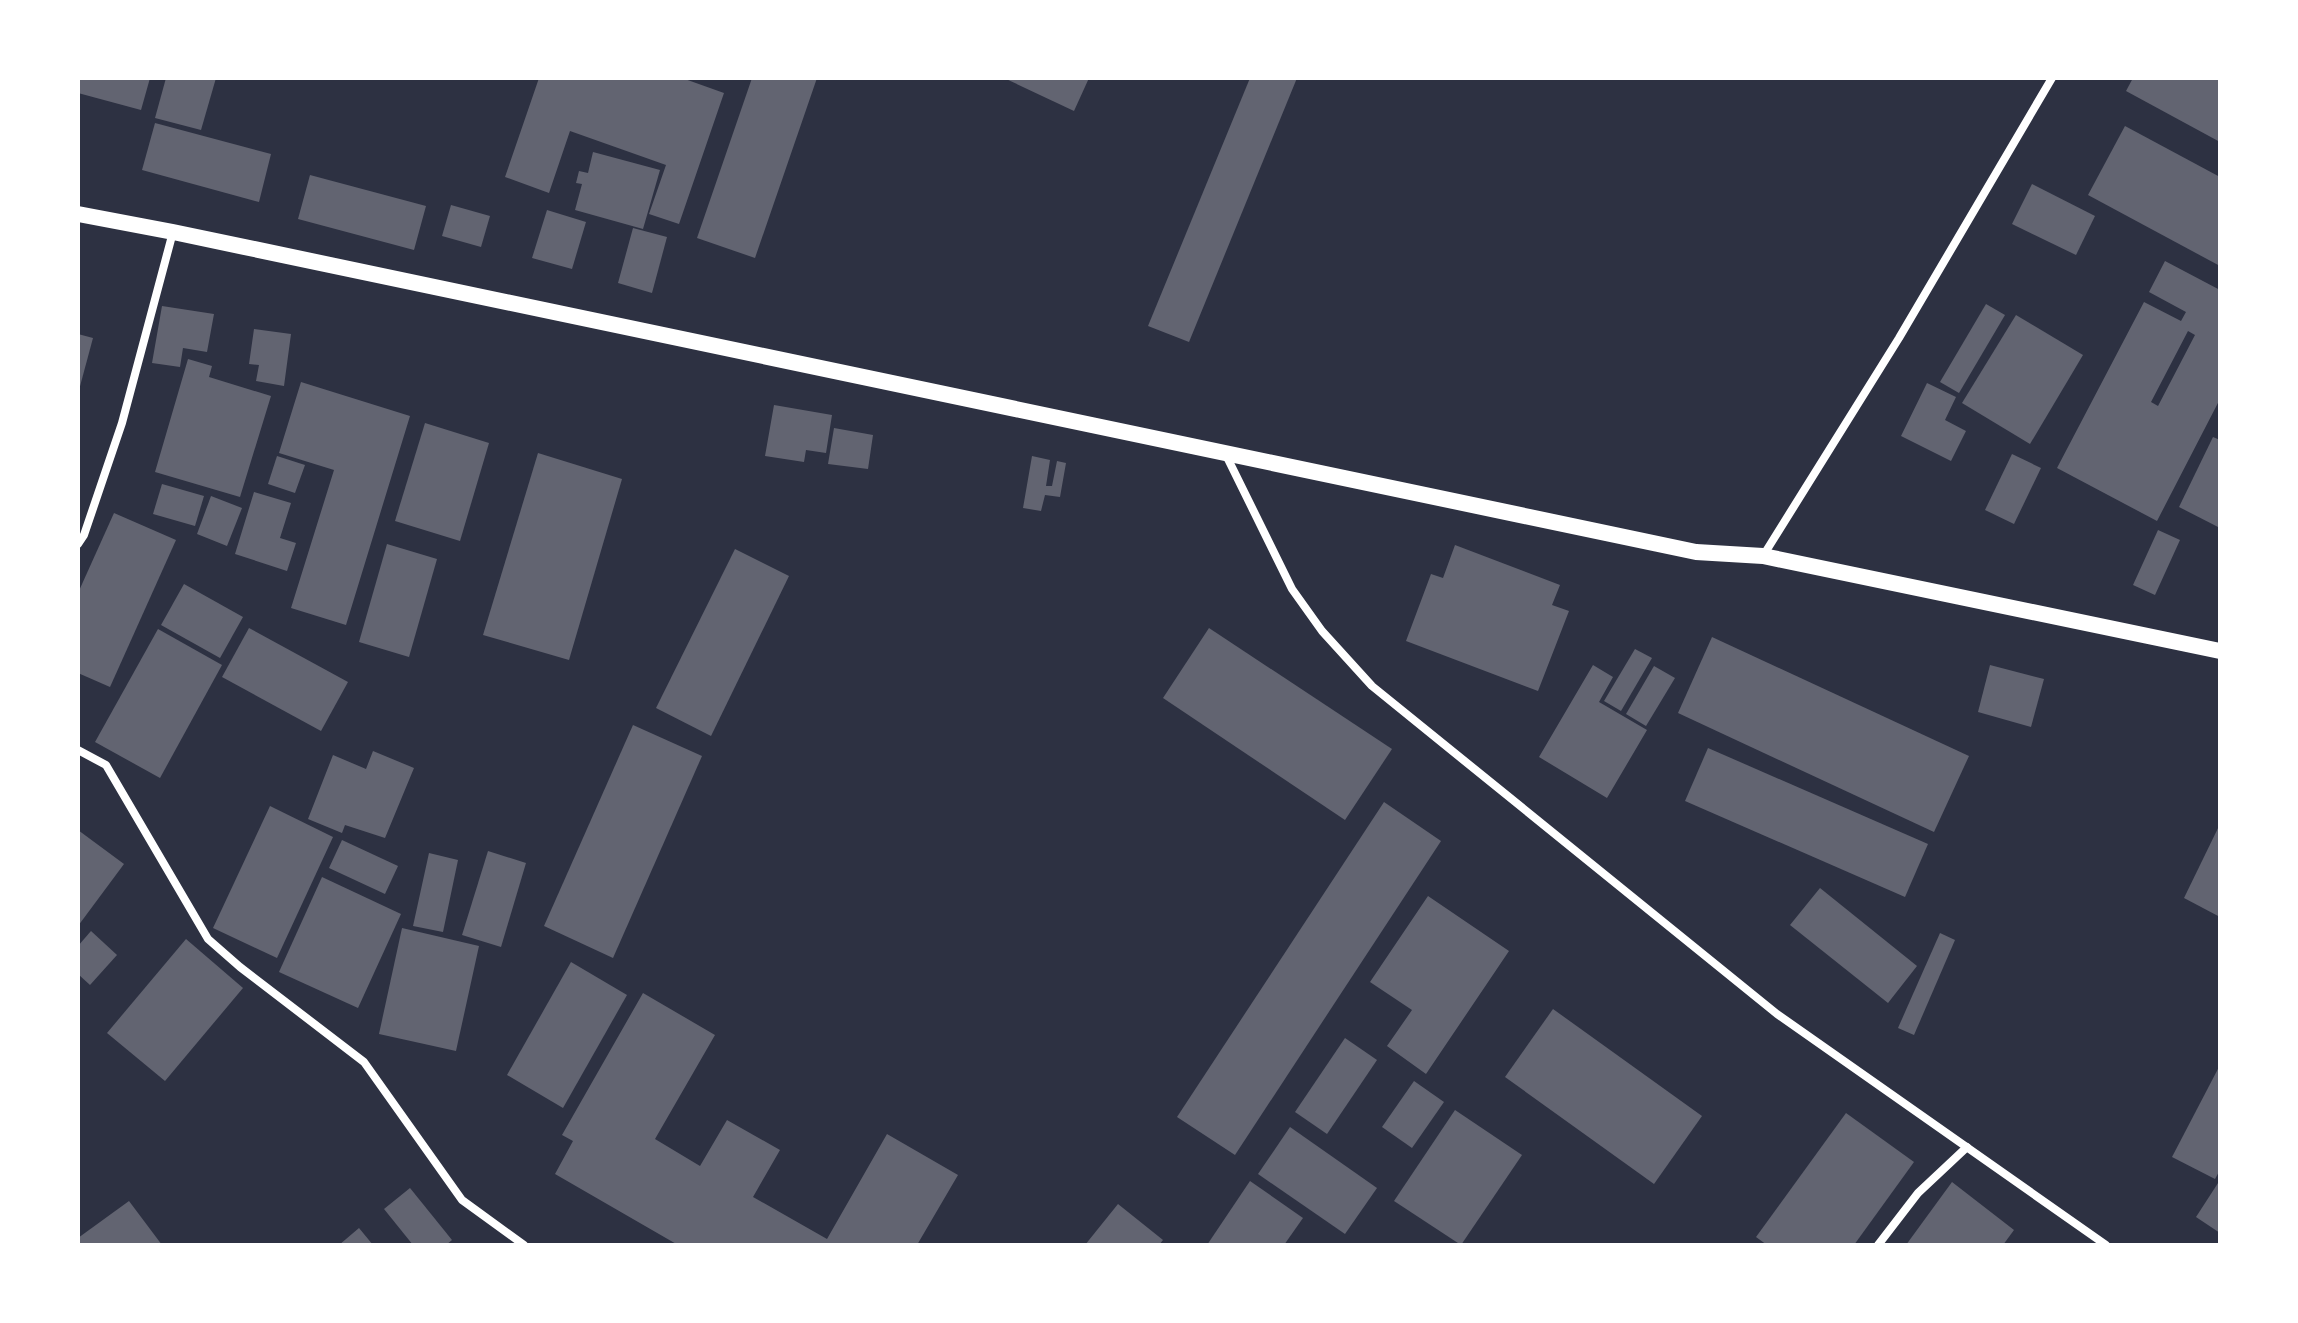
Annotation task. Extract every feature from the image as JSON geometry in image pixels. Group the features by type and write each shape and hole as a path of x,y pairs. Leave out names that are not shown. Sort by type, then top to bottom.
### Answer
{"main road":[{"path":"78,214 1696,552 1763,556 2220,651"}],"street":[{"path":"1763,556 1899,338 2052,78"},
{"path":"78,544 84,535 122,423 173,232"},
{"path":"1225,452 1292,589 1322,631 1372,686 1777,1014 2106,1245"},
{"path":"78,750 106,765 208,939 364,1062 462,1200 524,1245"},
{"path":"1878,1245 1918,1193 1967,1147"}],"building":[{"path":"78,78 150,78 141,110 78,93"},
{"path":"166,78 216,78 201,130 155,118"},
{"path":"539,78 682,78 724,93 679,224 649,214 666,165 570,131 549,193 505,177"},
{"path":"752,78 817,78 755,258 697,238"},
{"path":"1004,78 1089,78 1074,111"},
{"path":"1250,78 1297,78 1189,342 1148,326"},
{"path":"2133,78 2220,78 2220,142 2126,91"},
{"path":"155,123 271,154 259,202 142,170"},
{"path":"2125,126 2220,177 2220,266 2088,195"},
{"path":"593,152 660,170 643,229 575,210 582,184 576,183 579,171 588,173"},
{"path":"310,175 426,206 414,250 298,219"},
{"path":"2032,184 2095,216 2076,255 2012,224"},
{"path":"451,205 490,216 481,247 442,236"},
{"path":"547,210 586,222 572,269 532,258"},
{"path":"633,228 667,237 652,293 618,283"},
{"path":"2165,261 2220,290 2220,399 2157,521 2057,468 2144,302 2181,321 2186,312 2149,292","holes":["2188,331 2195,335 2158,406 2151,402"]},
{"path":"1986,304 2005,315 1959,393 1940,382"},
{"path":"162,306 214,314 207,352 183,348 180,367 152,363"},
{"path":"2016,315 2083,355 2030,444 1962,403"},
{"path":"254,329 291,334 284,386 256,381 259,365 249,364"},
{"path":"78,334 93,338 79,390 78,390"},
{"path":"188,359 212,366 209,377 271,396 240,497 155,472"},
{"path":"301,382 410,416 346,625 291,608 334,470 279,453"},
{"path":"1927,383 1956,397 1945,420 1966,431 1951,461 1901,436"},
{"path":"774,405 832,415 826,453 806,450 804,462 765,456"},
{"path":"425,423 489,443 460,541 395,521"},
{"path":"834,428 873,435 868,469 828,464"},
{"path":"2213,437 2220,440 2220,528 2179,507"},
{"path":"538,453 622,479 569,660 483,635"},
{"path":"2012,454 2041,468 2014,524 1985,510"},
{"path":"277,456 305,465 295,493 268,484"},
{"path":"1032,456 1050,460 1046,486 1052,486 1057,461 1066,463 1060,497 1045,495 1041,511 1023,508"},
{"path":"162,484 204,496 195,526 153,514"},
{"path":"254,492 291,503 280,538 296,543 287,571 235,554"},
{"path":"211,496 242,508 227,546 197,534"},
{"path":"114,513 176,540 110,687 78,673 78,593"},
{"path":"2158,530 2180,540 2155,595 2133,585"},
{"path":"387,544 437,559 409,657 359,642"},
{"path":"1455,545 1560,585 1552,605 1569,611 1538,691 1406,641 1431,574 1443,578"},
{"path":"735,549 789,576 711,736 656,708"},
{"path":"184,584 243,617 220,658 161,625"},
{"path":"249,628 348,682 321,731 222,677"},
{"path":"1209,628 1392,749 1345,820 1163,698"},
{"path":"158,629 222,665 160,778 95,742"},
{"path":"1712,637 1969,756 1934,832 1678,713"},
{"path":"1635,649 1652,658 1621,711 1604,701"},
{"path":"1593,665 1613,677 1599,702 1647,730 1607,798 1539,757"},
{"path":"1990,665 2044,679 2031,727 1978,712"},
{"path":"1654,666 1675,678 1646,726 1626,714"},
{"path":"633,725 702,756 613,958 544,926"},
{"path":"1708,748 1928,844 1905,897 1685,801"},
{"path":"373,751 414,768 385,838 345,825 342,833 308,819 333,755 366,769"},
{"path":"1384,802 1441,841 1235,1155 1177,1117"},
{"path":"270,806 333,837 277,958 213,928"},
{"path":"2220,824 2220,917 2184,898"},
{"path":"78,830 124,864 78,926"},
{"path":"342,840 398,866 385,894 329,868"},
{"path":"488,851 526,863 501,947 462,935"},
{"path":"429,853 458,860 443,932 413,926"},
{"path":"322,877 401,914 358,1008 279,972"},
{"path":"1820,888 1917,966 1888,1003 1790,925"},
{"path":"1428,896 1509,951 1426,1074 1387,1046 1412,1010 1370,982"},
{"path":"402,928 479,946 456,1051 379,1034"},
{"path":"91,931 117,955 90,985 78,974 78,946"},
{"path":"1940,933 1955,940 1914,1035 1898,1028"},
{"path":"186,939 243,988 165,1081 107,1033"},
{"path":"571,962 627,995 563,1108 507,1075"},
{"path":"643,993 715,1035 655,1139 700,1166 727,1120 780,1150 753,1197 827,1239 887,1134 958,1175 917,1245 678,1245 555,1174 573,1141 562,1135"},
{"path":"1553,1009 1702,1116 1654,1184 1505,1077"},
{"path":"1345,1038 1377,1060 1327,1134 1295,1112"},
{"path":"2220,1065 2220,1170 2215,1179 2172,1157"},
{"path":"1414,1081 1444,1102 1412,1148 1382,1127"},
{"path":"1455,1110 1522,1155 1461,1245 1394,1201"},
{"path":"1846,1113 1914,1162 1854,1245 1767,1245 1756,1237"},
{"path":"1290,1127 1377,1188 1345,1234 1258,1174"},
{"path":"2220,1180 2220,1233 2196,1217"},
{"path":"1250,1181 1303,1218 1284,1245 1207,1245"},
{"path":"1952,1182 2014,1230 2003,1245 1906,1245"},
{"path":"410,1188 452,1240 446,1245 413,1245 384,1209"},
{"path":"129,1201 162,1245 78,1245 78,1238"},
{"path":"1118,1204 1163,1240 1159,1245 1085,1245"},
{"path":"359,1228 373,1245 339,1245"}]}
